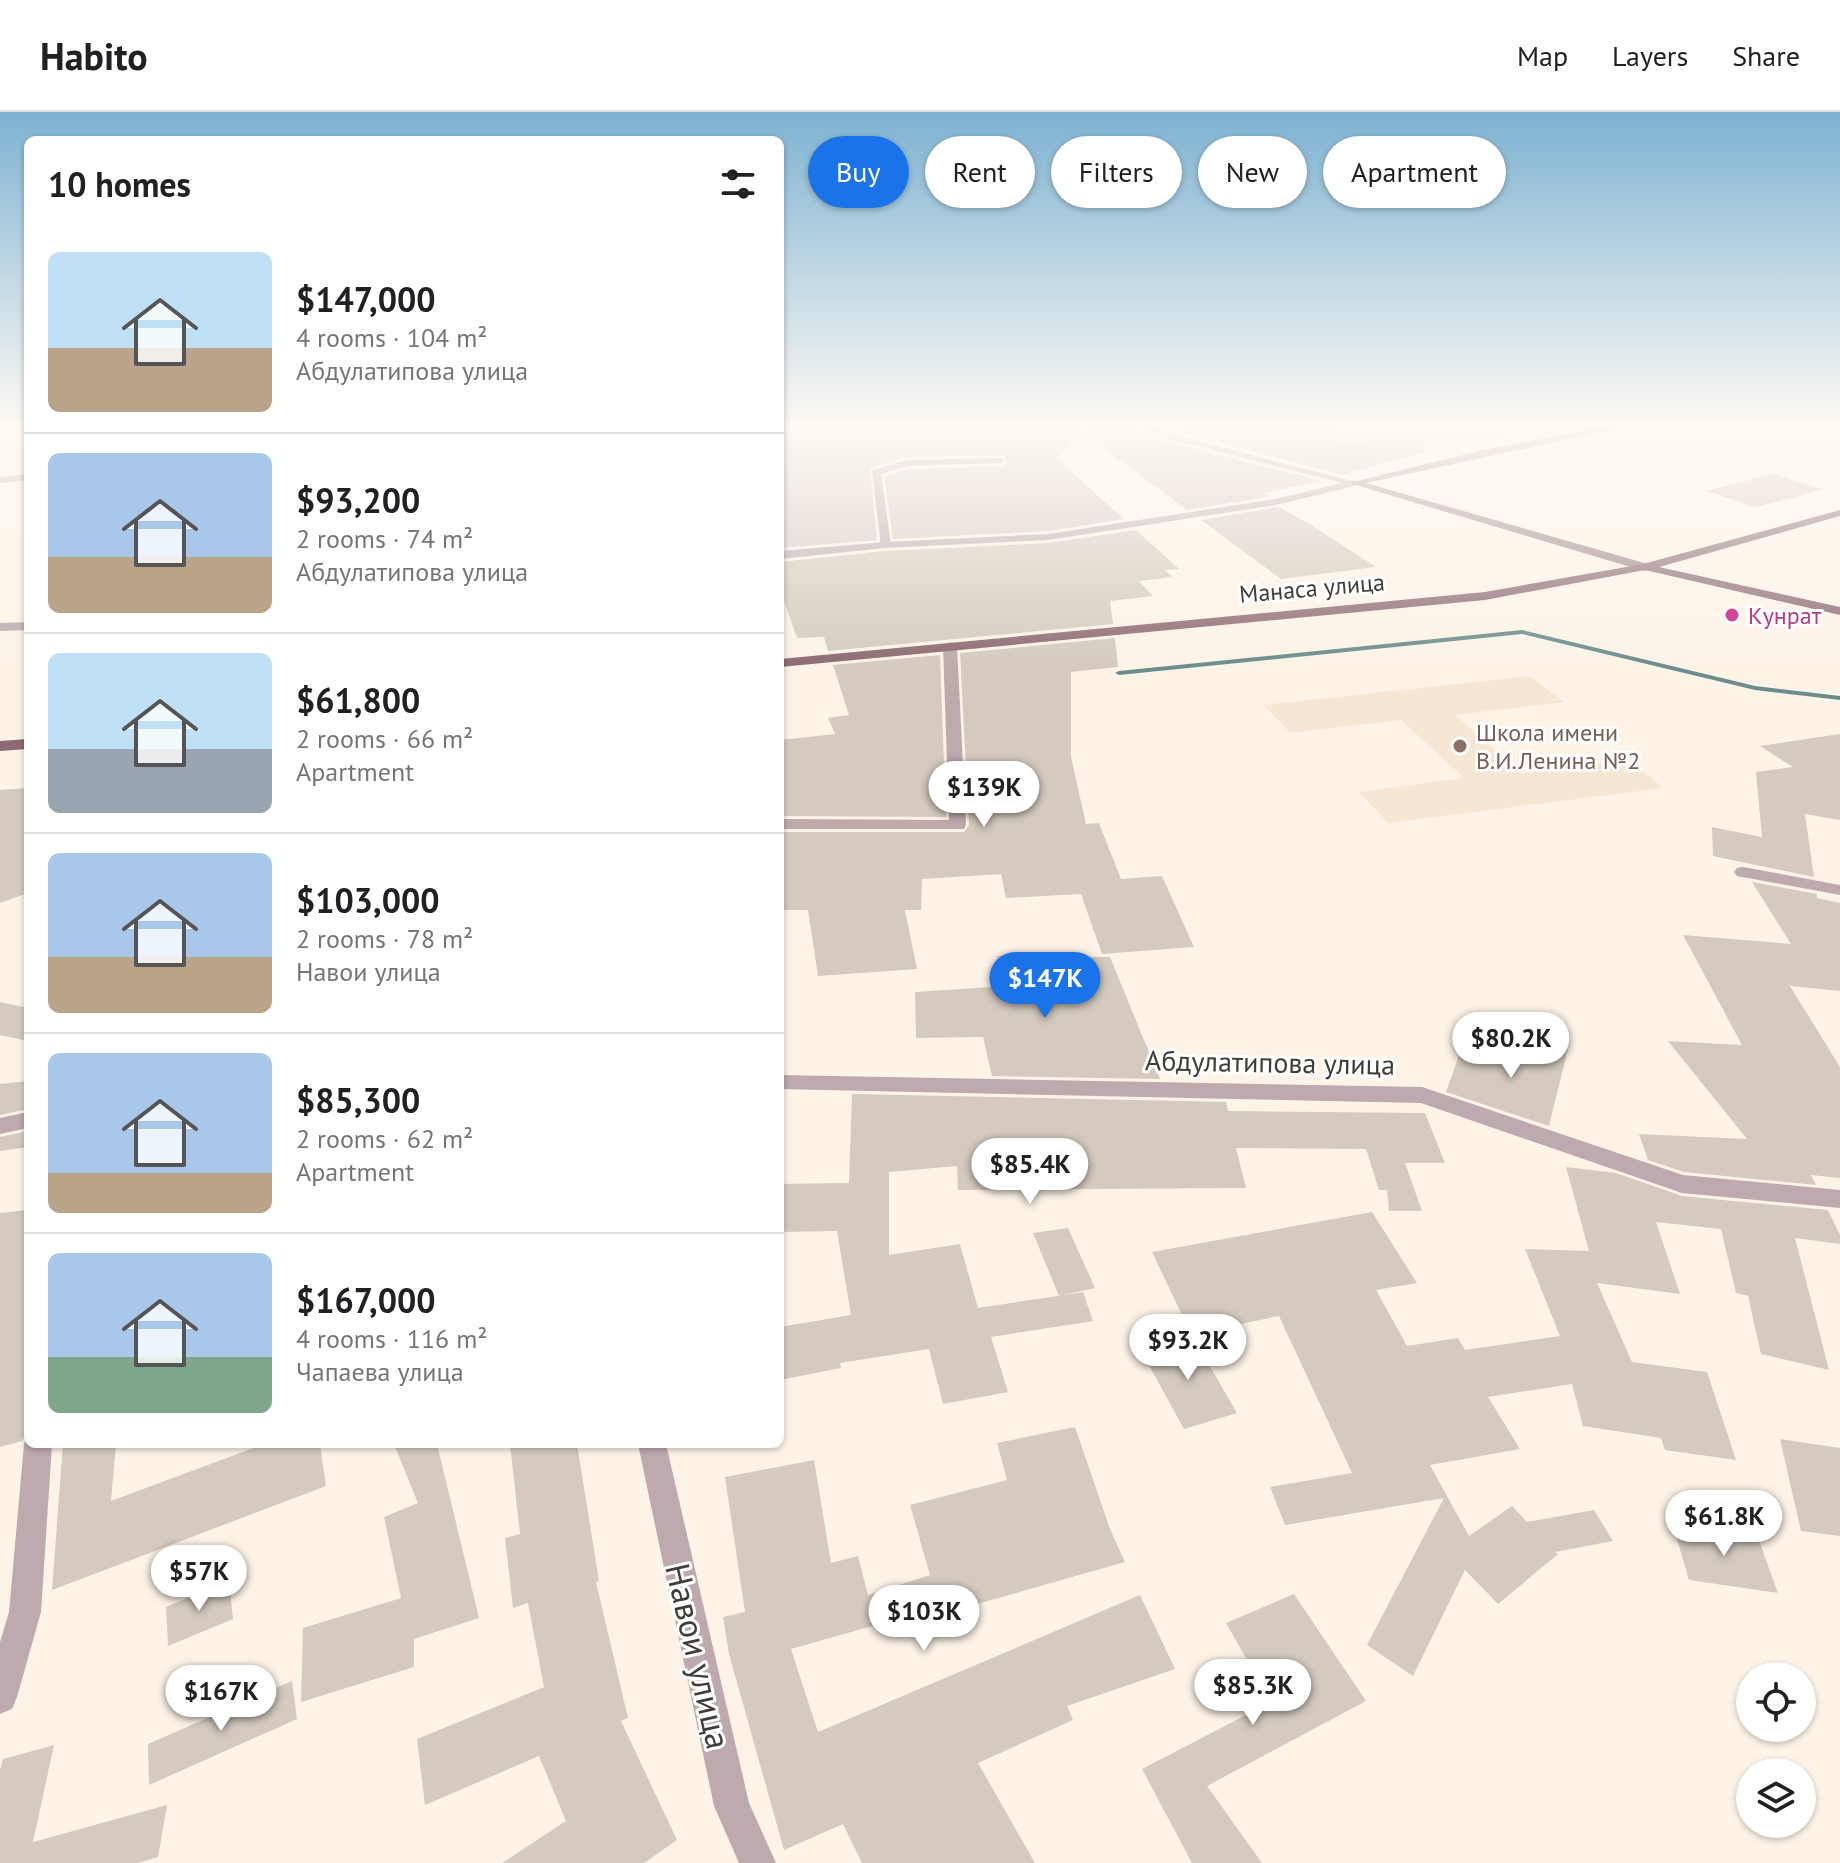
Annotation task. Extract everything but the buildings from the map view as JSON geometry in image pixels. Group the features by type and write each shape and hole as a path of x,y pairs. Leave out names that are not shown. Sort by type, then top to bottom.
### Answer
{"main road":[{"path":"1432,506 1644,567 1840,611"},
{"name":"Манаса улица","path":"784,663 1485,596 1644,567 1840,513"},
{"path":"0,746 24,744"}],"street":[{"path":"880,506 885,545"},
{"path":"784,555 885,545 1048,537 1253,506"},
{"path":"0,627 24,626"},
{"path":"784,824 958,825 950,646"},
{"path":"1743,872 1840,890"},
{"name":"Абдулатипова улица","path":"784,1082 1422,1095 1682,1184 1840,1199"},
{"path":"0,1126 24,1121"},
{"path":"0,1697 25,1612 38,1448"},
{"name":"Навои улица","path":"653,1448 732,1806 758,1863"}],"shaded area":[{"name":"Школа имени В.И.Ленина №2","path":"1530,676 1564,702 1455,715 1521,773 1627,760 1664,788 1388,823 1359,792 1464,778 1401,720 1290,733 1264,705"}],"waterway":[{"path":"1119,673 1522,632 1755,688 1840,698"}],"place":[{"name":"Кунрат","path":"1732,615"},
{"name":"Школа имени В.И.Ленина №2","path":"1460,746"}]}
